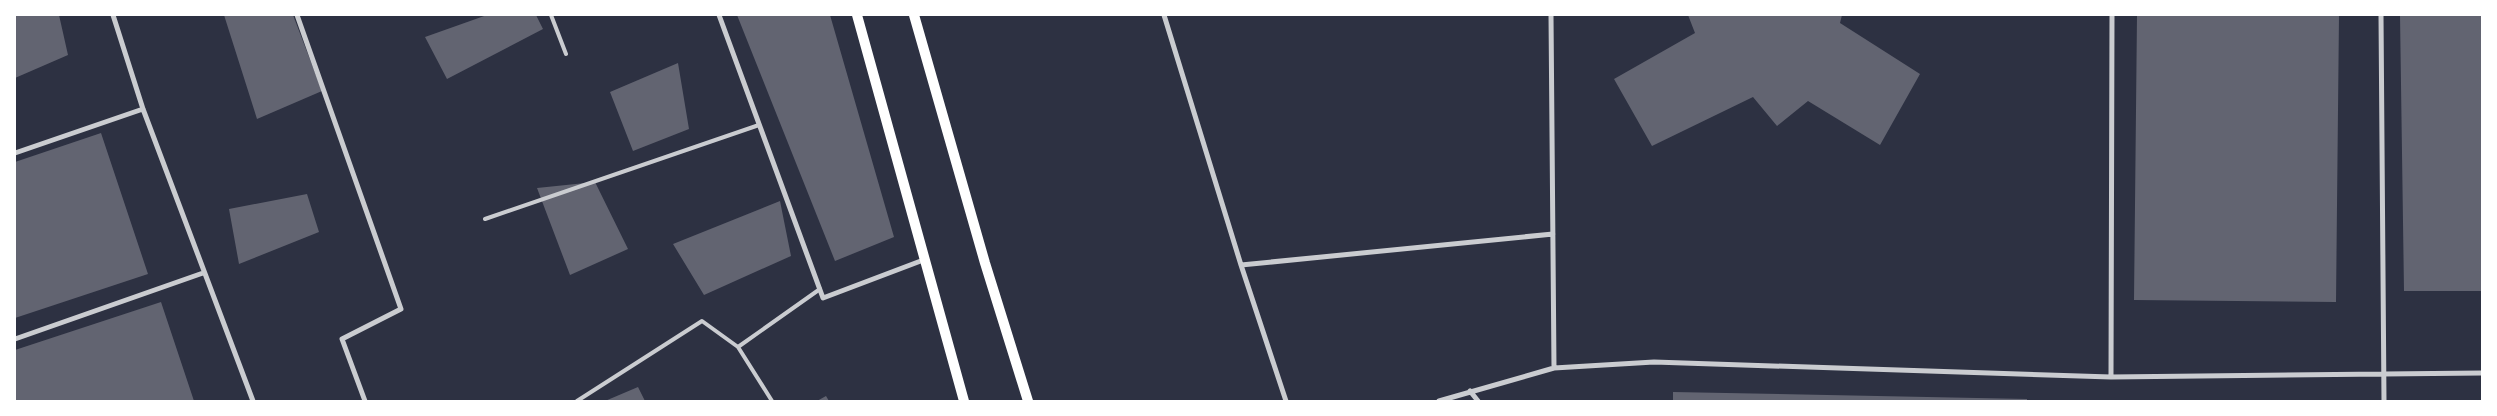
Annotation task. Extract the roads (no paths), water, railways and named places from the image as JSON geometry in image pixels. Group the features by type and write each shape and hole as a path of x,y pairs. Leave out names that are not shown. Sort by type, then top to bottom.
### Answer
{"main road":[{"path":"857,15 964,401"},
{"path":"914,15 985,263 1028,401"}],"street":[{"path":"113,15 143,109 203,273 253,401"},
{"path":"297,15 400,309 342,339 366,401"},
{"path":"719,15 823,298 926,259"},
{"path":"1164,15 1241,265 1286,401"},
{"path":"1551,15 1554,368"},
{"path":"2111,377 2112,15"},
{"path":"2381,15 2384,401"},
{"path":"15,153 143,109"},
{"path":"1241,265 1553,234"},
{"path":"15,339 203,273"},
{"path":"1439,401 1554,368 1654,362 2111,377 2482,373"},
{"path":"1470,391 1478,401"}],"lane":[{"path":"551,15 566,54"},
{"path":"485,219 759,125"},
{"path":"738,347 820,289"},
{"path":"577,401 702,322 738,347 772,401"}]}
